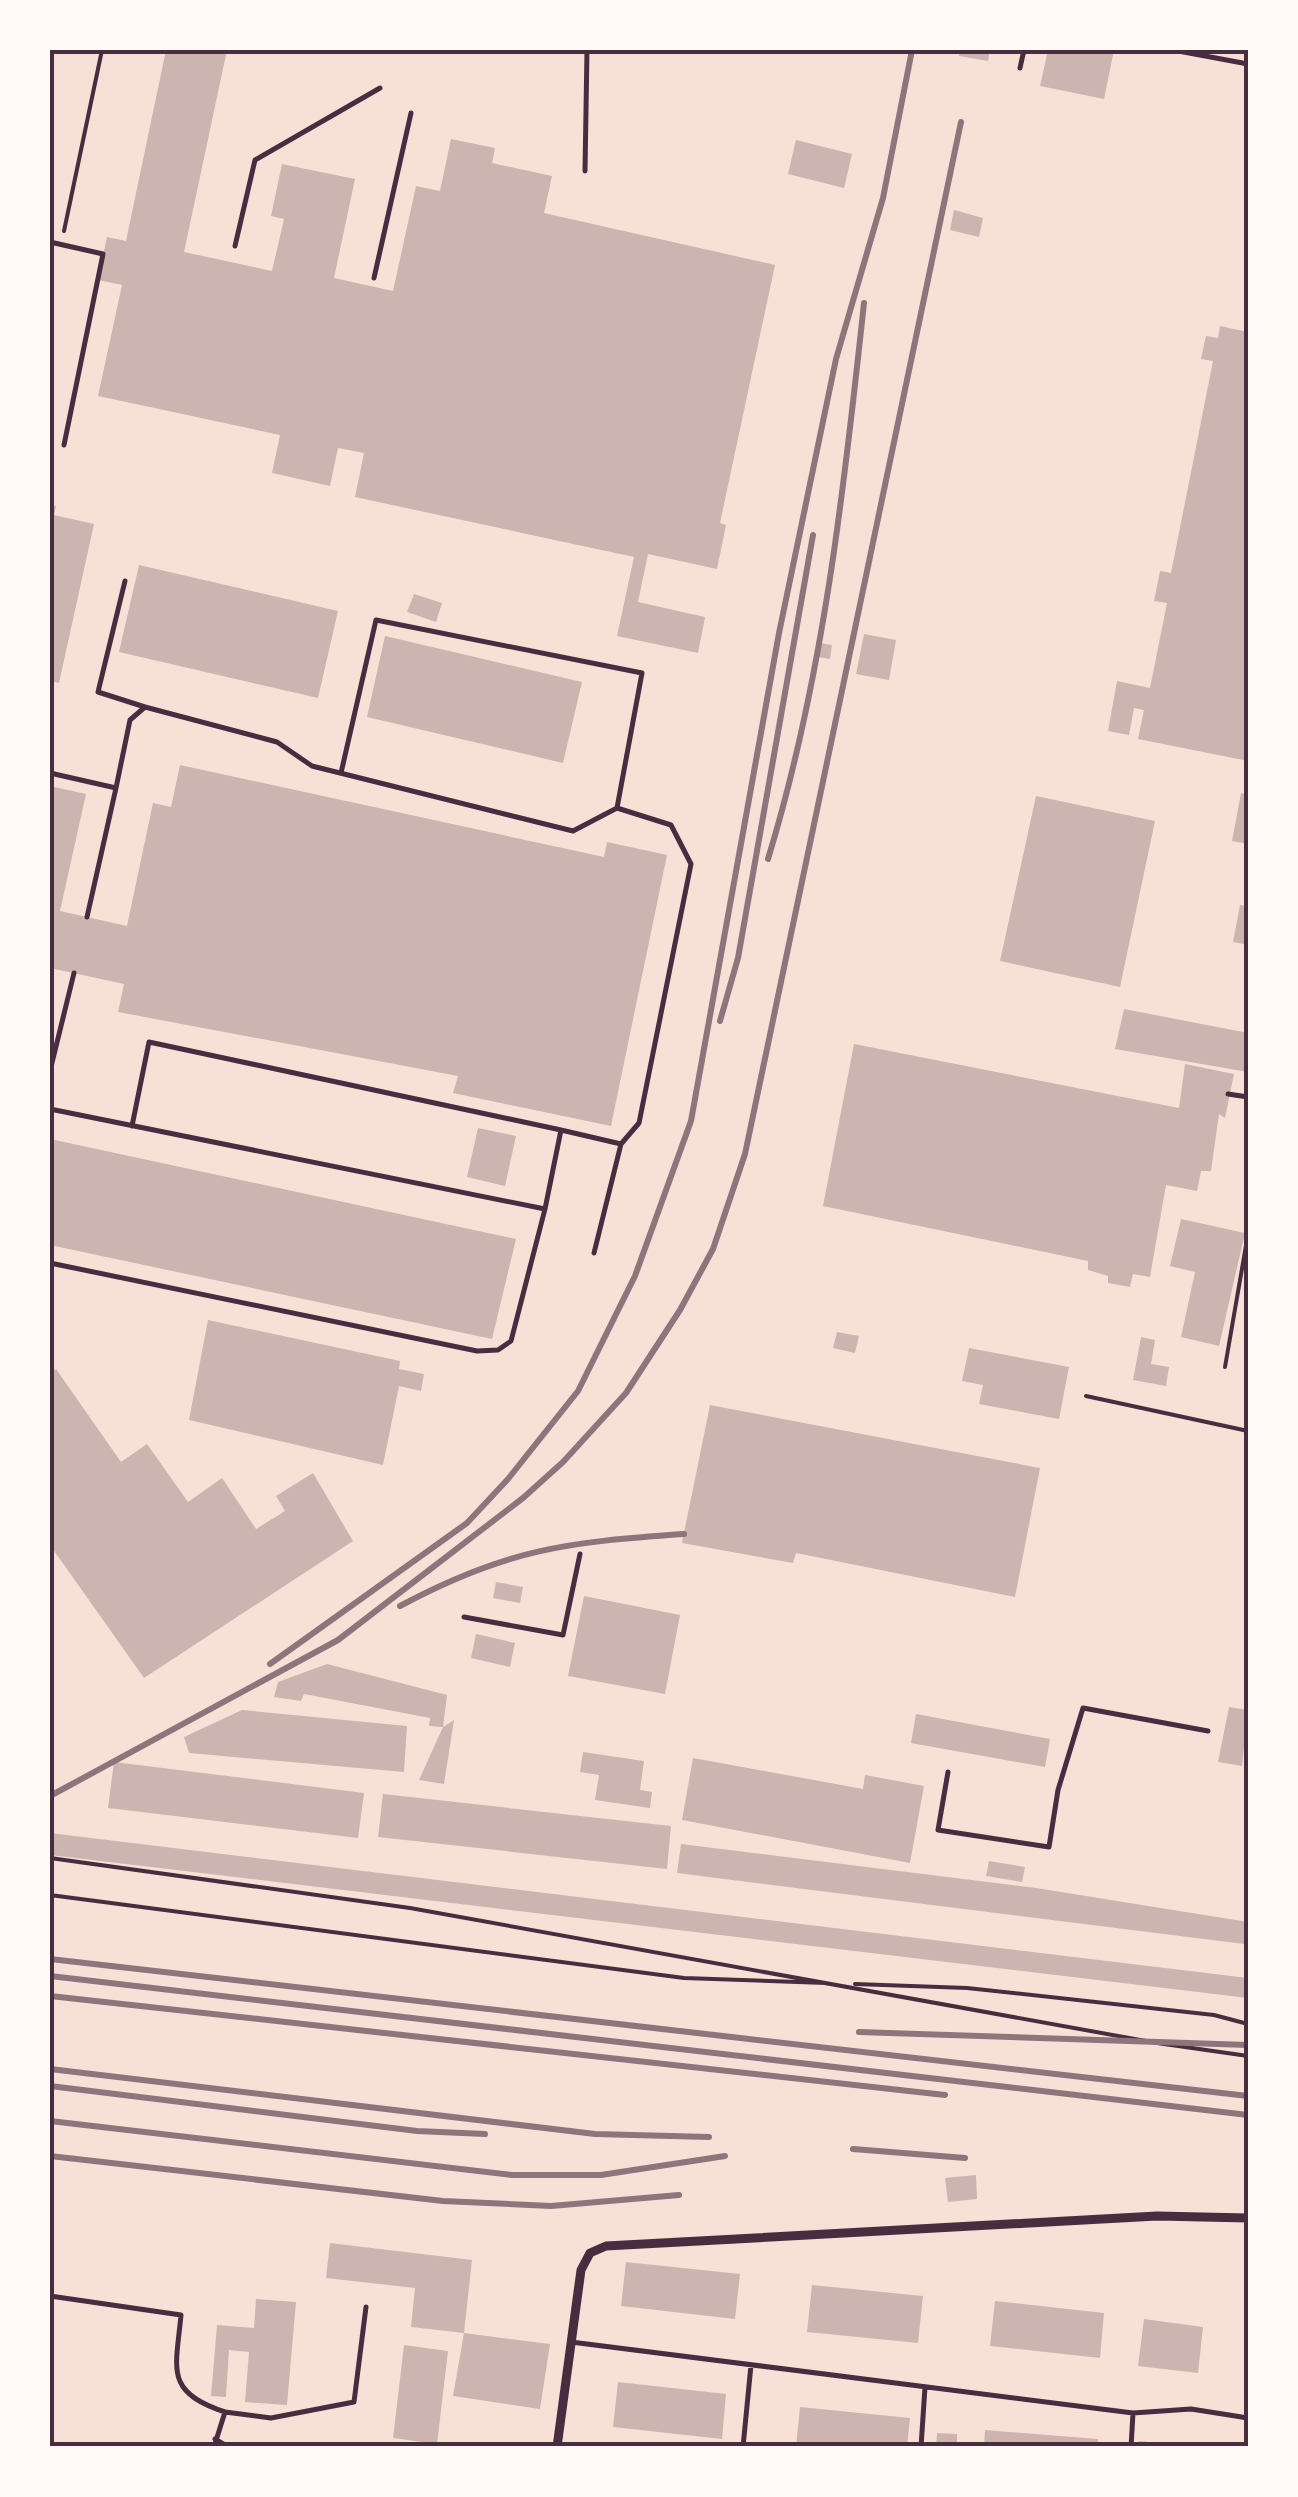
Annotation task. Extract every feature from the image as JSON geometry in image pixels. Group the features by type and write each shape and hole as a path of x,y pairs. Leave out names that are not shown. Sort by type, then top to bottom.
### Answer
{"street":[{"path":"557,2447 580,2270 590,2253 606,2246 1157,2216 1248,2218"}],"lane":[{"path":"584,171 587,50"},
{"path":"1020,68 1024,50"},
{"path":"1172,50 1248,64"},
{"path":"235,246 254,160 380,88"},
{"path":"374,278 410,113"},
{"path":"50,242 103,254 64,444"},
{"path":"125,581 98,692 278,742 312,766 573,830 617,808 672,826 691,864 639,1123 621,1144 594,1254"},
{"path":"340,773 376,620 642,674 617,808"},
{"path":"87,917 130,720 145,706"},
{"path":"50,773 116,788"},
{"path":"50,1070 74,974"},
{"path":"132,1126 150,1042 621,1144"},
{"path":"1228,1094 1248,1097"},
{"path":"50,1109 545,1209"},
{"path":"50,1264 477,1352 498,1350 511,1341 561,1130"},
{"path":"464,1617 562,1635 580,1554"},
{"path":"948,1772 938,1830 1049,1848 1058,1790 1083,1708 1208,1731"},
{"path":"50,2296 181,2315 176,2375 194,2402 224,2412 271,2418 354,2402 366,2306"},
{"path":"568,2342 1133,2412 1191,2409 1248,2418"},
{"path":"743,2447 751,2365"},
{"path":"921,2447 924,2387"},
{"path":"214,2447 224,2412"},
{"path":"1130,2447 1133,2412"},
{"path":"215,2438 228,2447"}],"path":[{"path":"62,245 102,50"},
{"path":"136,50 151,50"},
{"path":"1225,1367 1248,1234"},
{"path":"1086,1396 1248,1431"},
{"path":"50,1858 410,1908 1157,2044 1248,2056"},
{"path":"50,1895 684,1978 967,1988 1214,2015 1248,2024"}],"building":[{"path":"166,50 227,50 184,252 272,271 284,219 271,216 282,164 355,179 334,278 393,291 416,186 440,191 451,139 495,148 492,163 552,176 544,213 775,265 720,523 726,525 717,569 648,554 638,602 705,617 698,653 617,636 634,557 355,497 364,453 338,448 330,486 272,473 280,435 98,396 122,285 98,280 107,237 126,241"},
{"path":"960,50 990,50 988,61 959,56"},
{"path":"1048,50 1114,50 1104,99 1040,86"},
{"path":"796,140 852,154 844,188 788,174"},
{"path":"954,210 983,218 979,237 950,230"},
{"path":"1220,326 1248,332 1248,761 1138,739 1144,710 1134,708 1129,735 1108,731 1117,681 1150,688 1167,603 1154,601 1160,571 1171,573 1213,361 1201,359 1206,336 1218,338"},
{"path":"50,505 56,506 54,515 94,524 59,683 50,681"},
{"path":"139,565 338,611 318,698 119,652"},
{"path":"414,594 442,603 436,622 407,612"},
{"path":"864,634 896,640 889,680 856,674"},
{"path":"385,636 582,682 563,763 367,717"},
{"path":"820,643 832,645 830,659 818,657"},
{"path":"180,765 604,857 607,842 667,855 611,1126 453,1093 458,1076 118,1012 124,984 50,968 50,786 86,794 60,911 127,926 153,803 171,807"},
{"path":"1241,793 1248,795 1248,844 1232,841"},
{"path":"1036,796 1155,821 1120,987 1000,961"},
{"path":"1240,905 1248,906 1248,945 1233,942"},
{"path":"1124,1009 1248,1033 1248,1072 1115,1049"},
{"path":"854,1044 1179,1108 1185,1064 1234,1074 1225,1118 1219,1114 1211,1171 1201,1171 1197,1191 1166,1185 1150,1277 1133,1274 1130,1287 1108,1283 1108,1276 1088,1270 1088,1261 823,1206"},
{"path":"478,1128 516,1136 505,1186 467,1177"},
{"path":"50,1139 516,1239 492,1339 50,1245"},
{"path":"1181,1219 1245,1233 1219,1346 1181,1337 1195,1272 1170,1266"},
{"path":"208,1320 400,1361 399,1369 424,1374 421,1391 399,1386 383,1465 189,1420"},
{"path":"837,1332 859,1336 855,1353 833,1348"},
{"path":"1141,1337 1155,1340 1151,1364 1169,1367 1166,1386 1133,1380"},
{"path":"969,1348 1069,1367 1059,1419 979,1404 983,1385 962,1381"},
{"path":"56,1369 121,1462 147,1444 188,1502 222,1478 256,1529 285,1511 276,1496 313,1473 353,1541 144,1678 50,1545 50,1373"},
{"path":"710,1405 1040,1468 1015,1597 796,1553 793,1563 682,1543"},
{"path":"496,1582 523,1587 520,1603 493,1598"},
{"path":"584,1596 680,1615 665,1694 568,1676"},
{"path":"476,1634 515,1643 510,1667 471,1658"},
{"path":"327,1664 447,1695 443,1727 429,1726 430,1718 304,1694 301,1701 274,1697 278,1682"},
{"path":"1229,1707 1248,1710 1242,1766 1218,1762"},
{"path":"242,1710 407,1726 404,1772 189,1753 184,1737"},
{"path":"916,1714 1050,1739 1045,1767 911,1743"},
{"path":"454,1720 444,1784 419,1780 443,1727"},
{"path":"583,1752 644,1761 640,1790 652,1792 650,1808 595,1800 599,1775 580,1772"},
{"path":"693,1758 863,1789 865,1775 924,1786 910,1863 682,1820"},
{"path":"114,1762 364,1793 358,1838 108,1808"},
{"path":"383,1794 671,1826 667,1869 378,1837"},
{"path":"50,1833 1248,1978 1248,1998 50,1855"},
{"path":"681,1844 1036,1888 1248,1922 1244,1944 677,1873"},
{"path":"989,1861 1025,1867 1022,1882 986,1876"},
{"path":"976,2175 977,2199 948,2202 945,2178"},
{"path":"330,2243 472,2260 464,2333 411,2327 415,2288 326,2278"},
{"path":"626,2262 740,2274 735,2319 621,2306"},
{"path":"812,2285 923,2296 918,2343 807,2332"},
{"path":"256,2299 296,2302 287,2405 245,2402 249,2352 229,2350 226,2397 211,2396 217,2325 254,2328"},
{"path":"995,2301 1104,2313 1100,2358 990,2346"},
{"path":"1144,2319 1203,2327 1198,2373 1138,2366"},
{"path":"464,2333 550,2344 540,2409 453,2396"},
{"path":"404,2345 448,2351 437,2444 393,2438"},
{"path":"618,2382 726,2394 722,2439 613,2427"},
{"path":"800,2407 910,2418 907,2447 796,2447"},
{"path":"985,2430 1098,2439 1098,2447 984,2447"},
{"path":"937,2433 957,2434 957,2447 936,2447"},
{"path":"1139,2441 1167,2444 1167,2447 1139,2447"}],"railway":[{"path":"270,1664 467,1523 508,1479 578,1391 635,1276 691,1121 779,633 836,359 883,198 912,50"},
{"path":"50,1796 338,1640 523,1498 563,1462 626,1393 680,1310 713,1249 745,1154 961,122"},
{"path":"768,859 803,722 829,584 864,303"},
{"path":"720,1021 738,958 813,535"},
{"path":"400,1606 506,1560 571,1545 684,1534"},
{"path":"50,1959 1248,2096"},
{"path":"50,1976 1248,2115"},
{"path":"50,1996 945,2095"},
{"path":"859,2032 1248,2045"},
{"path":"50,2069 595,2134 709,2137"},
{"path":"50,2086 417,2131 485,2134"},
{"path":"50,2121 512,2175 601,2175 725,2156"},
{"path":"853,2149 965,2158"},
{"path":"50,2156 443,2201 551,2206 679,2195"}]}
